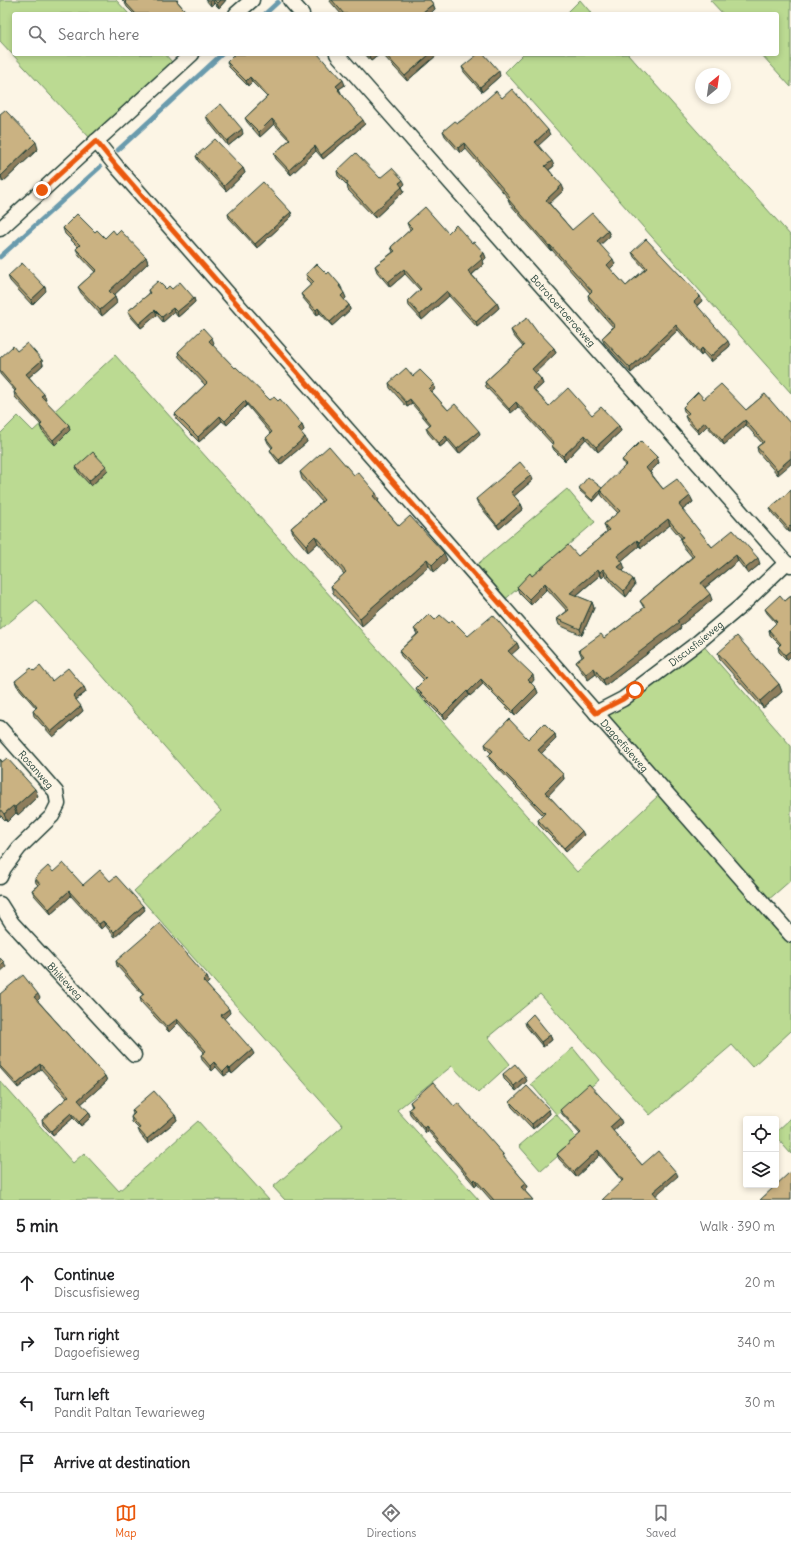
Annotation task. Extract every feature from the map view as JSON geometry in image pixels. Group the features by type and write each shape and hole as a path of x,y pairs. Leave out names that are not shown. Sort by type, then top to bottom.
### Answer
{"street":[{"path":"238,12 252,0"},
{"path":"290,0 300,12"},
{"path":"0,229 190,56"},
{"name":"Botrotoertoeroeweg","path":"339,56 788,564"},
{"name":"Dagoefisieweg","path":"96,141 138,191 791,935"},
{"name":"Discusfisieweg","path":"596,713 623,699 696,644 788,564"},
{"name":"Rosanweg","path":"0,728 56,792 58,804 52,816 19,848 4,868 0,877"},
{"name":"Bhikieweg","path":"0,904 12,923 134,1054"}],"green space":[{"path":"0,0 116,0 127,12 12,12 12,54 0,41"},
{"path":"580,0 590,12 568,12"},
{"path":"710,0 791,0 791,87 763,56 779,56 779,12 721,12"},
{"path":"14,56 167,56 172,62 90,138"},
{"path":"521,56 630,56 791,236 791,393 505,72"},
{"path":"115,355 577,872 659,795 791,944 791,1031 752,1067 732,1045 650,1115 540,994 488,1037 510,1064 478,1093 452,1066 397,1110 479,1200 285,1200 273,1187 343,1126 134,891 221,811 36,600 0,630 0,434 18,416 33,431"},
{"path":"567,489 595,522 502,602 473,568"},
{"path":"701,643 791,746 791,880 767,901 610,723 608,716 611,709"},
{"path":"573,1048 599,1080 557,1115 531,1084"},
{"path":"0,1081 73,1163 84,1153 119,1191 198,1121 269,1200 0,1200"},
{"path":"556,1114 577,1139 541,1171 519,1146"},
{"path":"791,1118 791,1154 779,1140 779,1129"}],"building":[{"path":"125,0 176,0 186,12 134,12 125,2"},
{"path":"332,0 430,0 433,4 423,12 342,12"},
{"path":"233,56 320,56 343,80 336,86 339,89 338,90 363,120 321,155 315,146 289,170 274,154 290,139 272,119 259,132 245,118 268,96 250,77 246,81 227,62"},
{"path":"387,56 428,56 405,76"},
{"path":"476,56 486,56 499,71 480,87 462,67"},
{"path":"512,89 548,130 535,142 552,161 545,166 562,185 546,200 572,230 592,213 608,231 597,241 613,259 607,265 626,286 647,268 632,252 646,239 700,296 694,302 728,341 710,357 702,348 699,351 676,325 630,368 602,338 615,326 588,295 592,291 550,245 549,246 508,199 510,197 464,143 458,148 443,131 455,121 458,123 466,117 496,91 502,98"},
{"path":"221,104 242,129 227,141 206,116"},
{"path":"5,110 36,142 1,176 0,114"},
{"path":"215,139 243,168 224,186 196,156"},
{"path":"356,153 380,178 392,168 403,180 399,183 402,187 373,213 347,185 348,183 337,171"},
{"path":"263,182 291,212 255,244 228,214"},
{"path":"425,207 448,233 456,225 472,243 474,242 484,253 480,256 482,259 468,271 497,303 476,322 447,291 420,315 408,301 421,289 404,269 388,282 375,266 395,251 391,247 412,228 407,223"},
{"path":"77,214 95,232 97,230 105,238 113,230 116,234 120,230 146,257 109,291 115,297 100,310 78,287 97,270 76,249 80,245 63,228"},
{"path":"22,263 45,287 31,300 8,276"},
{"path":"317,264 327,274 329,272 340,285 339,286 344,293 341,296 349,305 330,322 318,308 316,310 301,294 314,282 306,274"},
{"path":"158,281 166,289 169,286 172,289 180,282 194,298 177,312 173,308 162,317 155,310 139,324 128,311 150,293 148,290"},
{"path":"527,318 538,333 539,332 554,348 532,369 541,379 532,388 549,406 568,388 592,415 601,407 619,426 596,447 585,435 563,456 552,446 554,443 516,402 509,409 485,382 524,346 511,330"},
{"path":"203,328 212,338 209,341 235,368 236,367 270,400 274,397 278,401 280,399 302,425 298,429 305,437 279,460 270,450 273,447 266,438 272,432 245,401 225,421 220,416 198,437 175,414 207,383 178,352"},
{"path":"27,343 42,360 26,374 44,394 41,396 69,425 53,440 40,426 42,424 14,392 16,390 0,371 0,358 13,346 17,351"},
{"path":"406,368 413,376 420,370 434,384 429,389 448,410 455,404 479,431 457,449 446,436 439,443 426,428 431,424 410,399 406,402 389,383"},
{"path":"721,384 746,410 765,394 790,423 791,422 791,458 777,470 757,447 764,442 745,420 722,440 705,422 697,429 685,416 689,413 683,407 698,392 704,399"},
{"path":"641,441 657,457 646,468 663,489 677,479 690,496 679,505 712,547 733,530 758,558 746,568 736,555 701,583 710,594 677,621 679,622 603,680 594,668 586,674 576,662 584,656 579,650 601,634 604,638 645,607 640,601 694,556 680,539 683,537 668,519 639,542 637,540 617,556 623,563 618,567 633,579 624,591 603,569 600,572 598,569 570,593 592,602 580,629 557,619 569,610 545,583 529,599 517,587 530,573 532,576 568,545 578,556 609,530 604,524 620,511 600,490 627,464 622,460"},
{"path":"329,446 354,475 358,472 376,493 373,496 399,526 410,516 444,553 432,565 427,559 360,618 331,586 346,572 315,536 306,545 291,528 324,500 300,472"},
{"path":"93,452 106,466 89,481 76,467"},
{"path":"520,462 531,475 511,492 521,504 497,525 476,499"},
{"path":"588,477 602,488 592,500 579,488"},
{"path":"791,490 791,525 788,528 770,508"},
{"path":"780,595 785,601 791,596 791,650 785,655 778,647 781,644 769,630 777,622 765,609"},
{"path":"429,614 435,620 440,615 449,623 452,620 468,636 493,615 517,643 508,651 533,675 528,680 536,688 513,711 481,679 443,715 416,688 426,678 399,651 419,633 414,629"},
{"path":"737,636 779,684 760,701 718,653"},
{"path":"40,666 52,681 68,668 84,687 73,696 81,706 51,732 33,711 37,707 15,681 31,668 34,671"},
{"path":"509,719 528,739 544,723 555,734 538,750 563,774 545,792 582,831 564,848 538,820 545,813 488,756 493,751 485,744"},
{"path":"7,758 35,789 15,807 13,806 4,814 0,809 0,759 2,762"},
{"path":"63,863 83,885 100,870 110,881 116,876 143,906 114,932 103,921 99,924 69,891 49,909 32,890 40,884 35,878 48,866 53,872"},
{"path":"160,923 207,977 203,981 229,1009 221,1015 252,1050 230,1069 228,1067 223,1072 214,1062 210,1066 201,1055 206,1051 177,1019 167,1027 140,997 144,994 116,961"},
{"path":"0,958 4,962 0,966"},
{"path":"23,975 38,994 34,997 105,1076 78,1100 89,1112 79,1122 71,1113 51,1131 42,1120 69,1096 40,1064 17,1084 0,1066 0,994"},
{"path":"533,1014 550,1035 541,1042 525,1022"},
{"path":"515,1064 525,1076 514,1086 503,1074"},
{"path":"433,1082 454,1106 458,1103 503,1154 502,1155 526,1183 521,1187 533,1200 494,1200 475,1179 473,1181 426,1126 424,1128 409,1109 413,1106 410,1102"},
{"path":"589,1084 620,1118 610,1127 642,1165 658,1151 676,1172 653,1192 660,1200 602,1200 623,1180 598,1150 574,1172 557,1154 581,1133 560,1110"},
{"path":"527,1086 549,1109 532,1124 510,1102"},
{"path":"154,1091 175,1115 147,1139 138,1129 140,1128 131,1117 135,1113 132,1110"},
{"path":"790,1172 791,1173 791,1200 760,1200 773,1188 779,1188 779,1182"}],"waterway":[{"path":"267,12 278,2"},
{"path":"118,150 220,56"},
{"path":"0,257 100,167"}],"route":[{"path":"42,190 96,141 117,167 596,713 623,699 635,690"}]}
